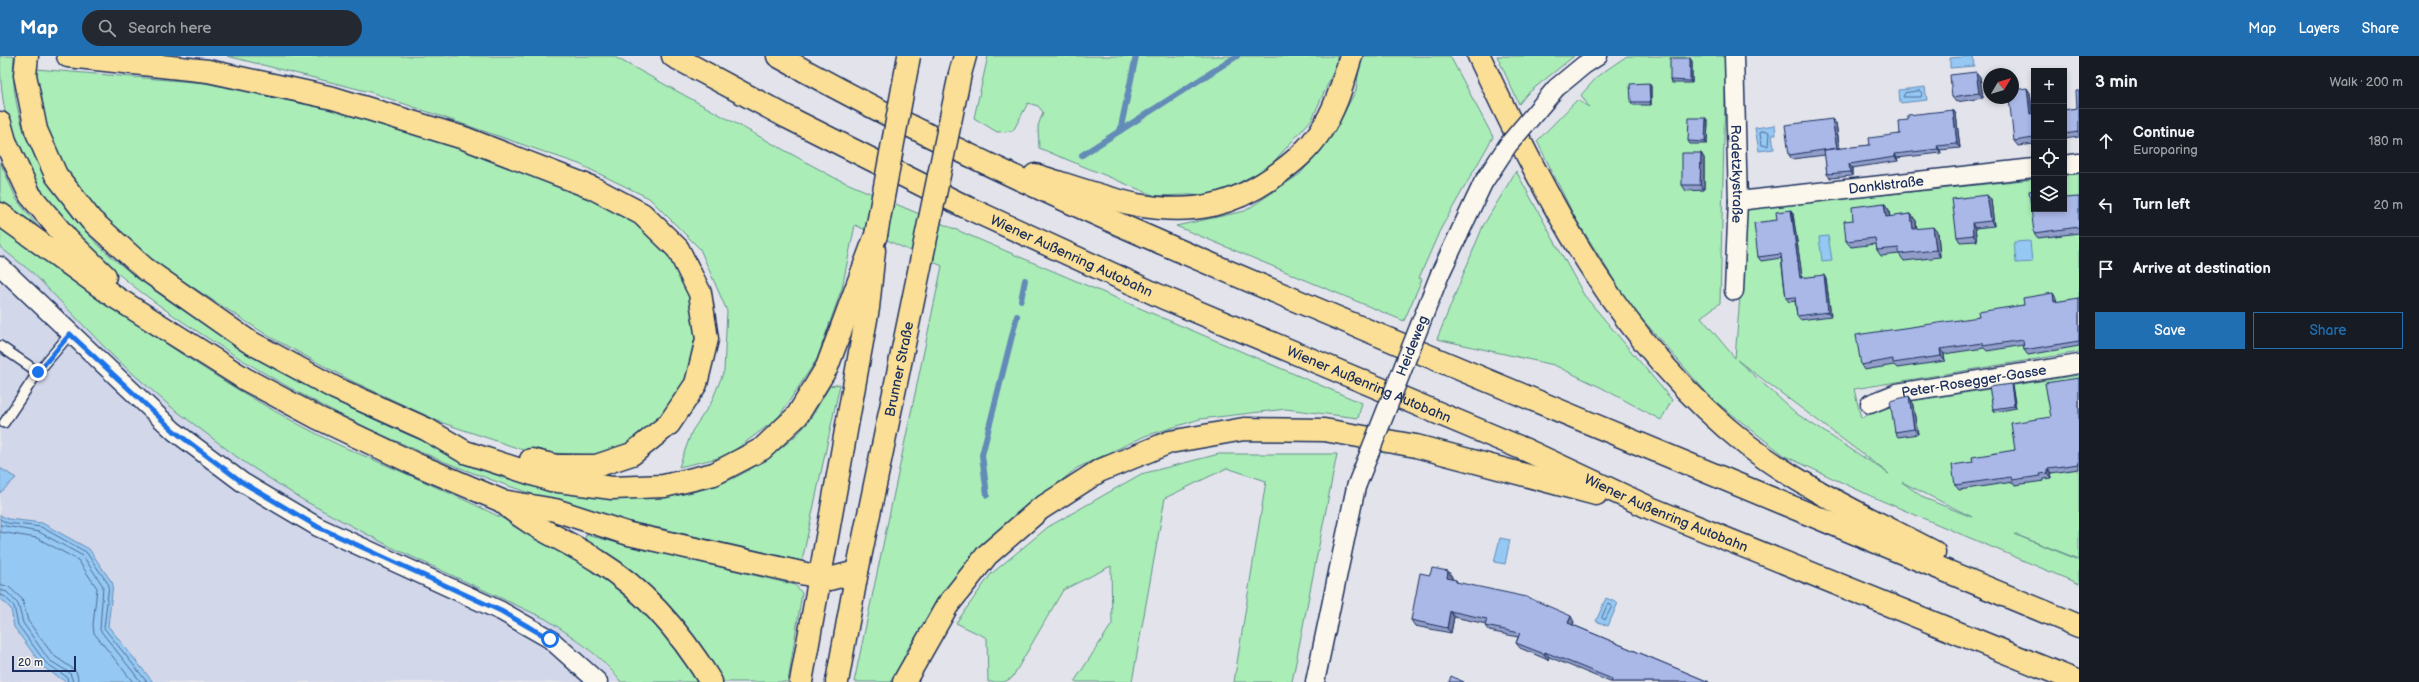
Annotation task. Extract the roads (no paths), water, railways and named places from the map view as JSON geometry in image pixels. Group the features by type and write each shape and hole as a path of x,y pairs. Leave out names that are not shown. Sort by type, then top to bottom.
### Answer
{"main road":[{"path":"27,56 25,75 36,130 56,175 91,220 144,268 248,341 334,388 426,429 465,452 551,480 612,488 664,486 714,474 762,449 797,416 827,367 876,235"},
{"path":"75,56 208,72 255,81 333,98 464,138 593,188 642,214 678,249 700,293 706,339 696,384 669,424 632,454 596,466 556,466 516,457 426,429"},
{"name":"Wiener Außenring Autobahn","path":"673,56 787,117 966,207 1162,297 1526,450 1650,508 2079,682"},
{"path":"778,56 964,154 1084,210 1215,267 2079,626"},
{"path":"801,682 868,308 876,235 909,56"},
{"path":"964,154 1137,205 1186,210 1224,204 1261,187 1303,154 1321,131 1334,107 1351,56"},
{"path":"1470,56 1507,115 1604,290 1652,354 1695,400 1747,445 1798,480 2056,616"},
{"path":"1479,56 1507,115"},
{"name":"Brunner Straße","path":"838,682 857,572 962,62"},
{"path":"0,123 5,141 30,195 94,266 179,336"},
{"path":"0,214 115,297 245,379 318,418 413,463 502,501 555,510 629,534 819,577 829,579 857,572"},
{"path":"904,682 947,606 987,555 1040,509 1099,471 1170,442 1244,429 1324,430 1416,446 1650,508"},
{"path":"502,501 519,517 599,561 652,604 690,648 711,682"}],"street":[{"name":"Heideweg","path":"1315,682 1356,487 1440,274 1483,183 1508,145 1556,88 1584,65 1598,56"},
{"name":"Radetzkystraße","path":"1734,56 1738,201 1734,292"},
{"path":"2067,165 2079,163"},
{"name":"Danklstraße","path":"1738,201 2031,168"},
{"path":"0,266 174,431 242,482 318,527 501,611 550,639 598,682"},
{"name":"Peter-Rosegger-Gasse","path":"1870,404 1897,393 2079,364"}],"lane":[{"path":"4,423 38,372 70,334"},
{"path":"0,346 38,372"}],"water":[{"path":"1973,56 1974,66 1950,68 1950,58"},
{"path":"1925,87 1927,100 1900,103 1899,90"},
{"path":"1775,125 1776,135 1772,135 1774,149 1759,151 1755,128"},
{"path":"1828,236 1832,260 1822,261 1819,237"},
{"path":"2030,241 2032,262 2016,263 2014,242"},
{"path":"0,468 16,478 0,493"},
{"path":"0,515 8,519 42,523 89,549 113,584 108,626 153,682 66,682 43,667 14,627 11,609 0,598"},
{"path":"1500,538 1510,540 1505,564 1494,562"},
{"path":"1606,598 1618,603 1608,626 1596,621"}],"waterway":[{"path":"1120,131 1136,56"},
{"path":"1082,155 1237,56"},
{"path":"1021,300 1025,280"},
{"path":"987,495 982,455 1017,316"}]}
